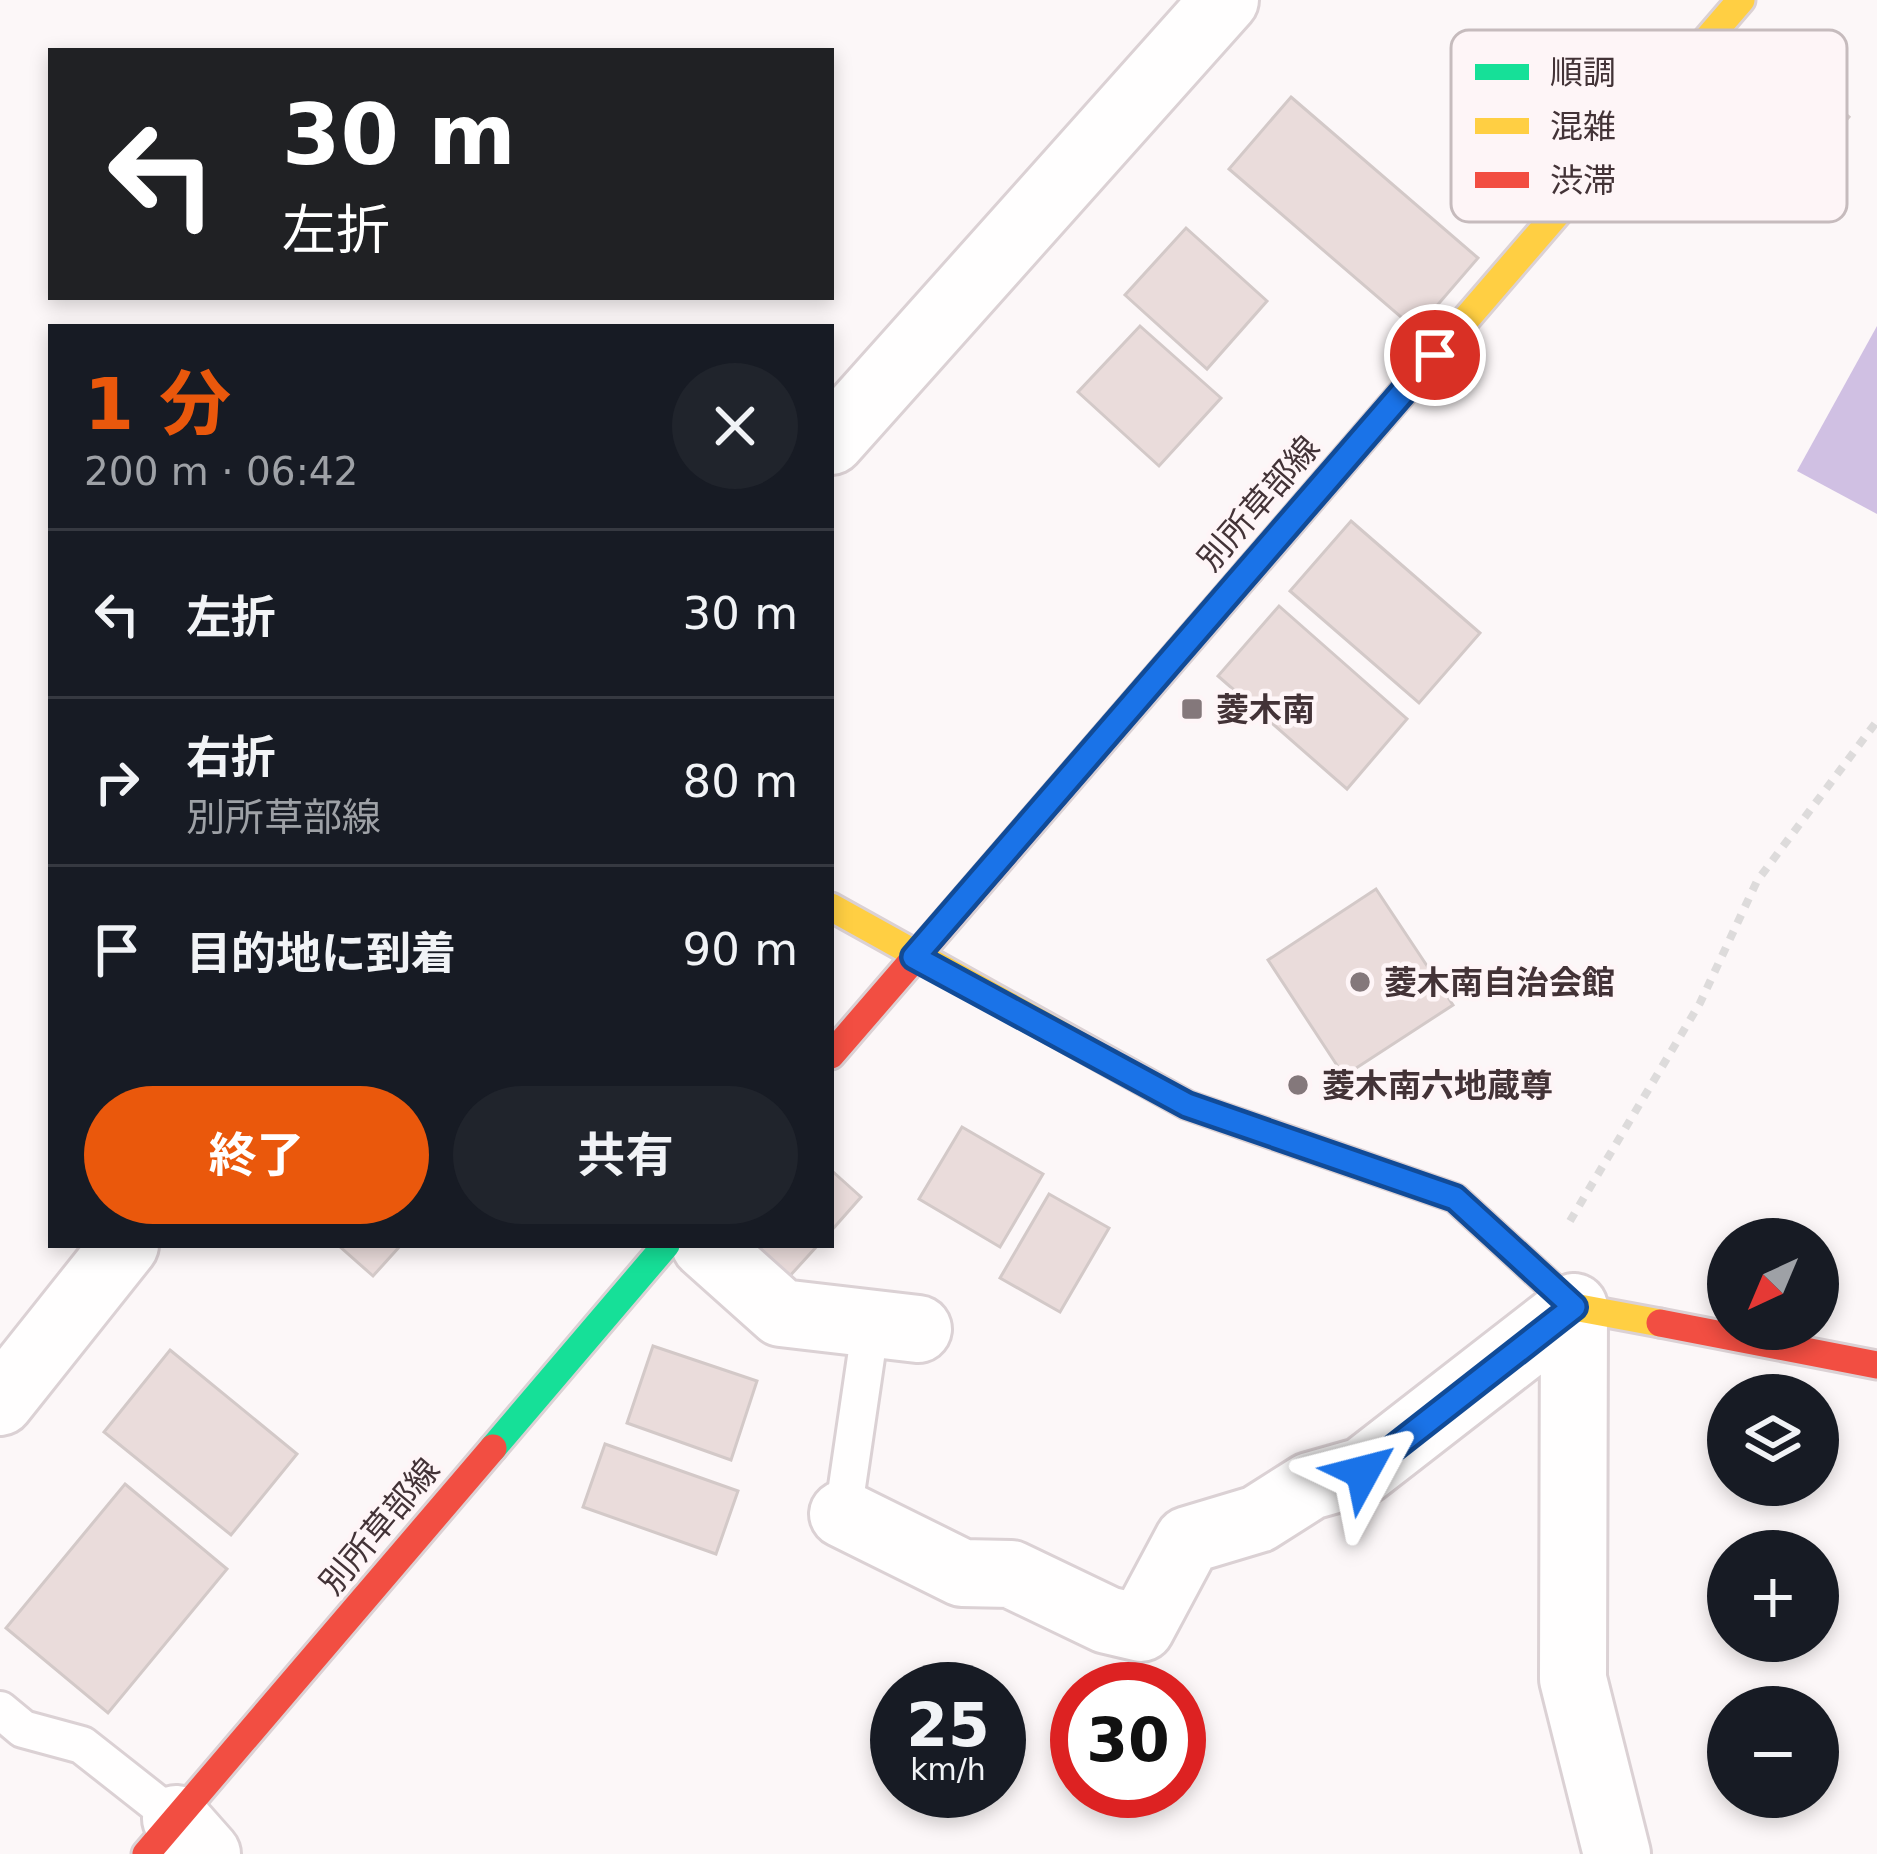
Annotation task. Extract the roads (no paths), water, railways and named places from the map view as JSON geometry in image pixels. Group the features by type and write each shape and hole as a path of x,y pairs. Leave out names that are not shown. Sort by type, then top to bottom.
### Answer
{"main road":[{"name":"別所草部線","path":"1715,30 1741,0"},
{"name":"別所草部線","path":"834,1051 1549,222"},
{"path":"834,909 1187,1105 1455,1198 1556,1290 1877,1365"},
{"name":"別所草部線","path":"176,1842 664,1248"}],"street":[{"path":"834,438 1225,0"},
{"path":"0,1402 123,1248"},
{"path":"708,1248 781,1313 894,1326"},
{"path":"843,1514 962,1573 1011,1574 1107,1620 1141,1628 1188,1540 1258,1519 1310,1486 1363,1472 1556,1290"},
{"path":"1556,1290 1573,1678 1617,1854"}],"lane":[{"path":"843,1514 894,1326"},
{"path":"0,1711 23,1729 82,1745 176,1842"}],"place":[{"name":"菱木南","path":"1192,709"},
{"name":"菱木南自治会館","path":"1360,982"},
{"name":"菱木南六地蔵尊","path":"1298,1085"}]}
